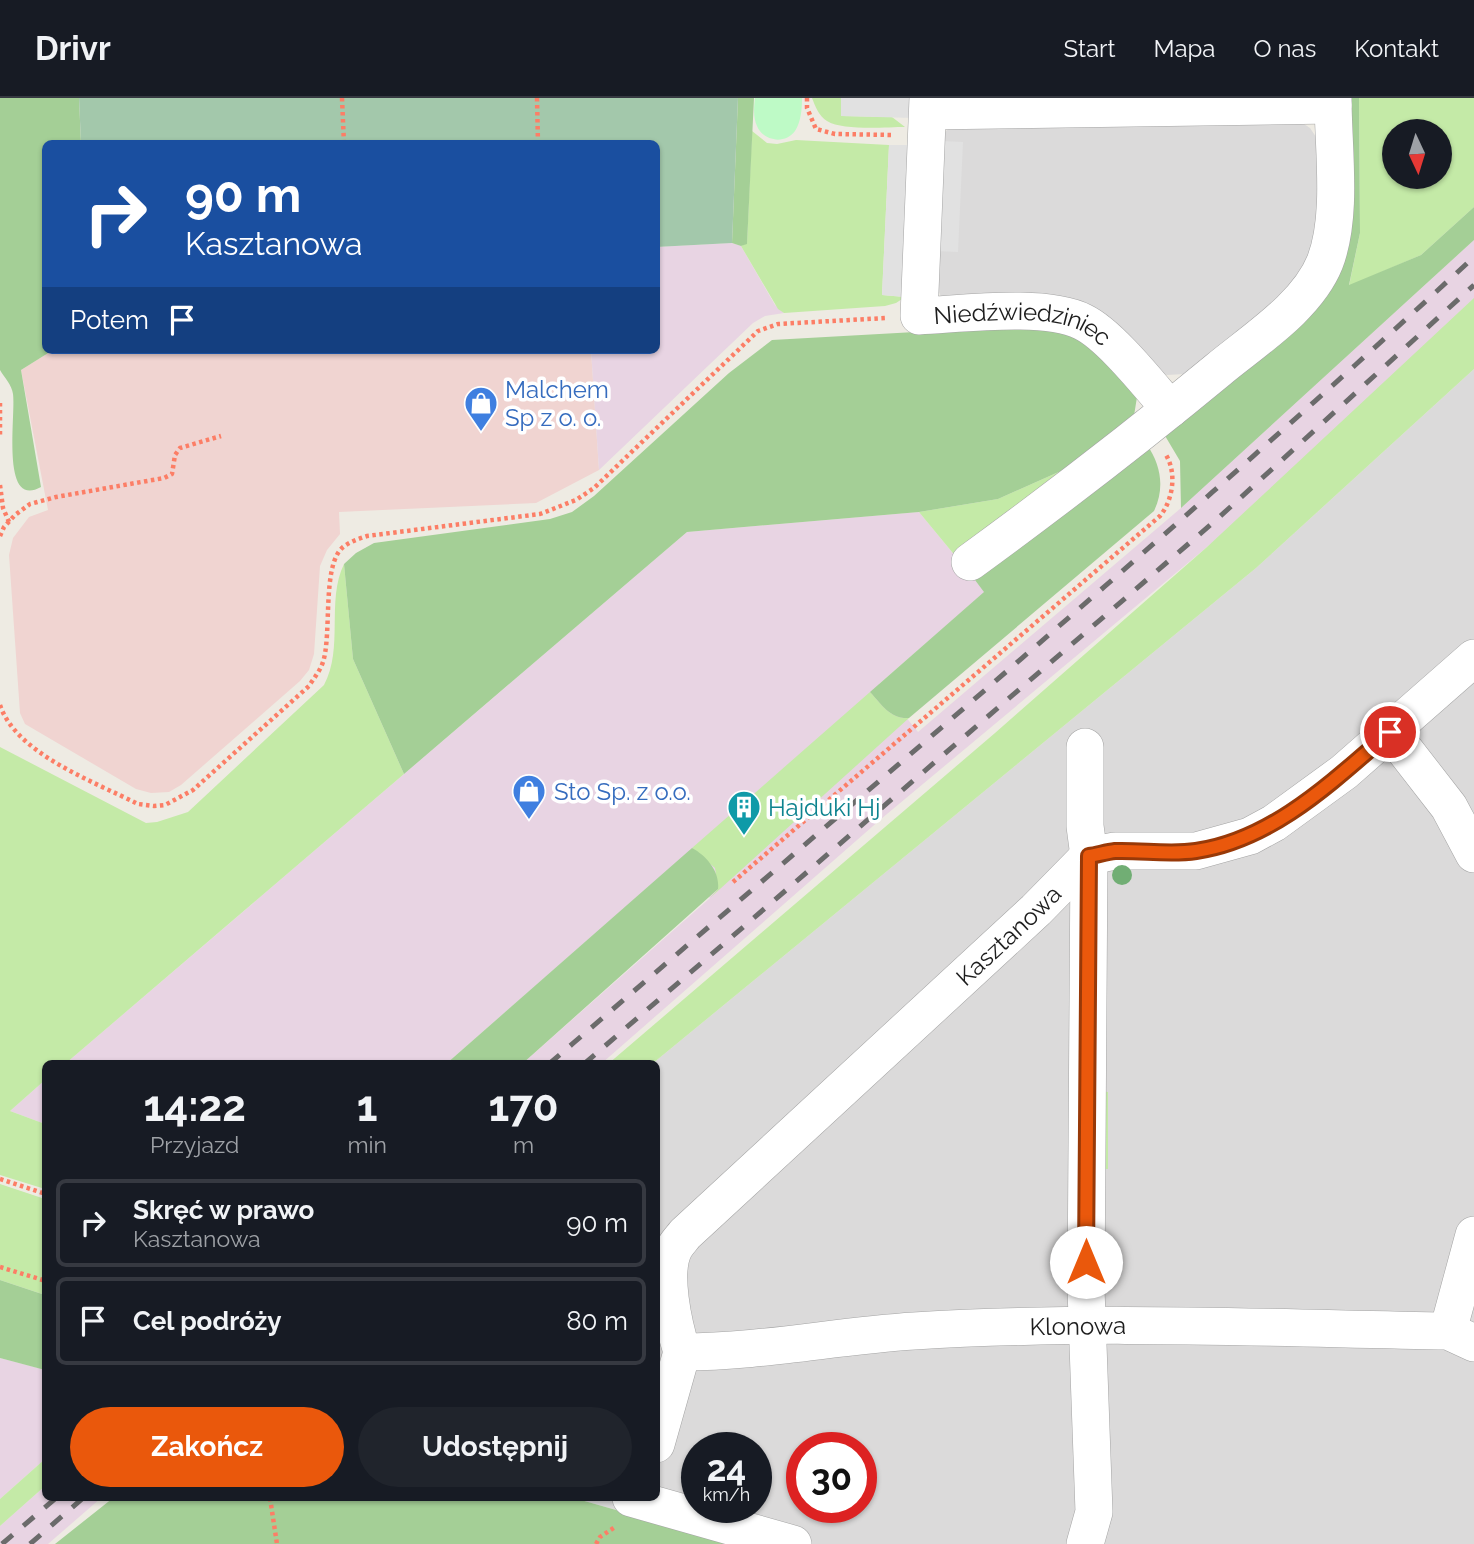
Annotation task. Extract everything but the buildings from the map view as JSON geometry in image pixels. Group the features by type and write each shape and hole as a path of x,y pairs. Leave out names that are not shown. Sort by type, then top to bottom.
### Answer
{"street":[{"path":"928,115 1333,101 1335,209 1329,248 1317,279 1294,307 1158,420 970,562"},
{"name":"Niedźwiedziniec","path":"928,115 919,316 1034,311 1055,312 1084,322 1104,338 1158,420"},
{"path":"1089,856 1115,851 1196,851 1250,836 1306,800 1390,732 1474,658"},
{"path":"1390,732 1450,807 1474,854"},
{"path":"1085,747 1085,826 1089,856 1087,1326 1094,1512 1085,1544"},
{"name":"Kasztanowa","path":"682,1352 672,1317 670,1262 674,1248 685,1234 1036,910 1089,856"},
{"path":"1461,1337 1474,1235"},
{"name":"Klonowa","path":"682,1352 737,1350 913,1331 1087,1326 1461,1337"},
{"path":"660,1430 682,1352"},
{"path":"644,1501 793,1544"}],"path":[{"path":"342,98 344,140"},
{"path":"537,98 538,140"},
{"path":"807,98 807,108 816,129 835,134 928,115"},
{"path":"0,705 7,722 37,752 138,804 165,805 193,790 309,686 317,674 326,650 332,568 341,549 353,541 367,536 540,514 576,500 594,488 752,335 767,326 919,316"},
{"path":"0,403 0,438"},
{"path":"733,883 1160,516 1170,498 1171,470 1163,450 1158,420"},
{"path":"0,536 9,522 30,504 164,478 172,474 175,455 180,448 221,436"},
{"path":"0,485 3,508 9,522"},
{"path":"0,1179 42,1193"},
{"path":"0,1267 42,1280"},
{"path":"271,1501 277,1544"}],"shaded area":[{"path":"841,98 914,98 914,118 841,116"},
{"path":"1301,122 1310,128 1320,143 1315,247 1293,289 1185,374 1167,375 941,297 936,285 944,133 949,128"},
{"path":"941,141 963,142 958,252 936,251"},
{"path":"889,145 912,145 905,297 882,295"},
{"path":"1474,240 1474,319 1207,547 881,819 606,1060 527,1060 710,898 677,862 451,1060 70,1060 687,532 919,512 985,592 879,684 918,732 1181,508"},
{"path":"732,243 741,246 775,305 784,313 765,316 753,323 599,470 591,354 660,354 660,247"},
{"path":"47,354 591,354 599,470 536,503 339,512 340,534 327,550 320,566 314,654 309,670 300,681 181,785 169,792 151,793 136,789 25,724 20,713 9,555 13,538 29,517 48,510 21,370"},
{"path":"1474,369 1474,1544 735,1544 584,1501 660,1501 660,1060 657,1060 1256,568"},
{"path":"42,1083 42,1123 10,1111"},
{"path":"0,1358 42,1369 42,1462 0,1499"},
{"path":"42,1489 42,1501 98,1501 48,1544 0,1544 0,1526"}],"green space":[{"path":"0,98 79,98 81,140 42,140 42,354 47,354 21,370 41,487 28,490 20,485 15,473 13,394 10,384 0,370"},
{"path":"79,98 738,98 732,243 660,247 660,140 81,140"},
{"path":"738,98 754,98 747,244 741,246 732,243"},
{"path":"755,98 802,98 799,124 791,135 780,140 769,138 760,131 755,120"},
{"path":"812,98 841,98 841,116 892,117 905,127 865,128 834,124 822,116"},
{"path":"1351,98 1359,98 1360,233 1349,285 1421,255 1474,207 1474,240 1181,508 1180,461 1161,429 1315,300"},
{"path":"1359,98 1474,98 1474,207 1421,255 1349,286 1360,233"},
{"path":"752,131 767,143 796,140 889,145 882,295 905,297 885,306 784,313 778,309 741,246 747,243"},
{"path":"1474,298 1474,369 1256,568 657,1060 613,1060 995,733 1207,547"},
{"path":"1021,326 1060,328 1087,341 1137,397 1133,422 1090,458 998,499 919,512 687,532 404,774 353,659 344,564 356,553 374,543 550,519 572,512 594,496 729,373 772,340"},
{"path":"1147,445 1156,461 1160,477 1160,494 1154,511 909,718 891,714 870,692 984,592 975,580"},
{"path":"1090,458 957,558 919,512 998,499"},
{"path":"344,564 353,659 404,774 70,1060 42,1060 42,1083 10,1111 42,1123 42,1188 0,1175 0,747 146,823 188,812 324,685 333,656 339,578"},
{"path":"870,692 891,714 909,718 710,898 718,889 715,868 692,848"},
{"path":"692,848 703,855 711,865 717,877 718,889 526,1060 451,1060"},
{"path":"1100,1091 1108,1092 1108,1169 1100,1169"},
{"path":"0,1184 42,1198 42,1294 0,1280"},
{"path":"0,1280 42,1294 42,1369 0,1358"},
{"path":"42,1462 42,1489 0,1526 0,1499"},
{"path":"109,1501 584,1501 735,1544 55,1544"}],"railway":[{"path":"554,1060 1131,564 1474,257"},
{"path":"589,1060 1215,521 1474,285"},
{"path":"2,1544 52,1501"},
{"path":"30,1544 80,1501"}],"place":[{"name":"Malchem Sp z o. o.","path":"481,433"},
{"name":"Sto Sp. z o.o.","path":"529,821"},
{"name":"Hajduki Hj","path":"744,837"}],"route":[{"path":"1086,1262 1089,856 1115,851 1196,851 1250,836 1297,807 1344,772 1390,732"}]}
